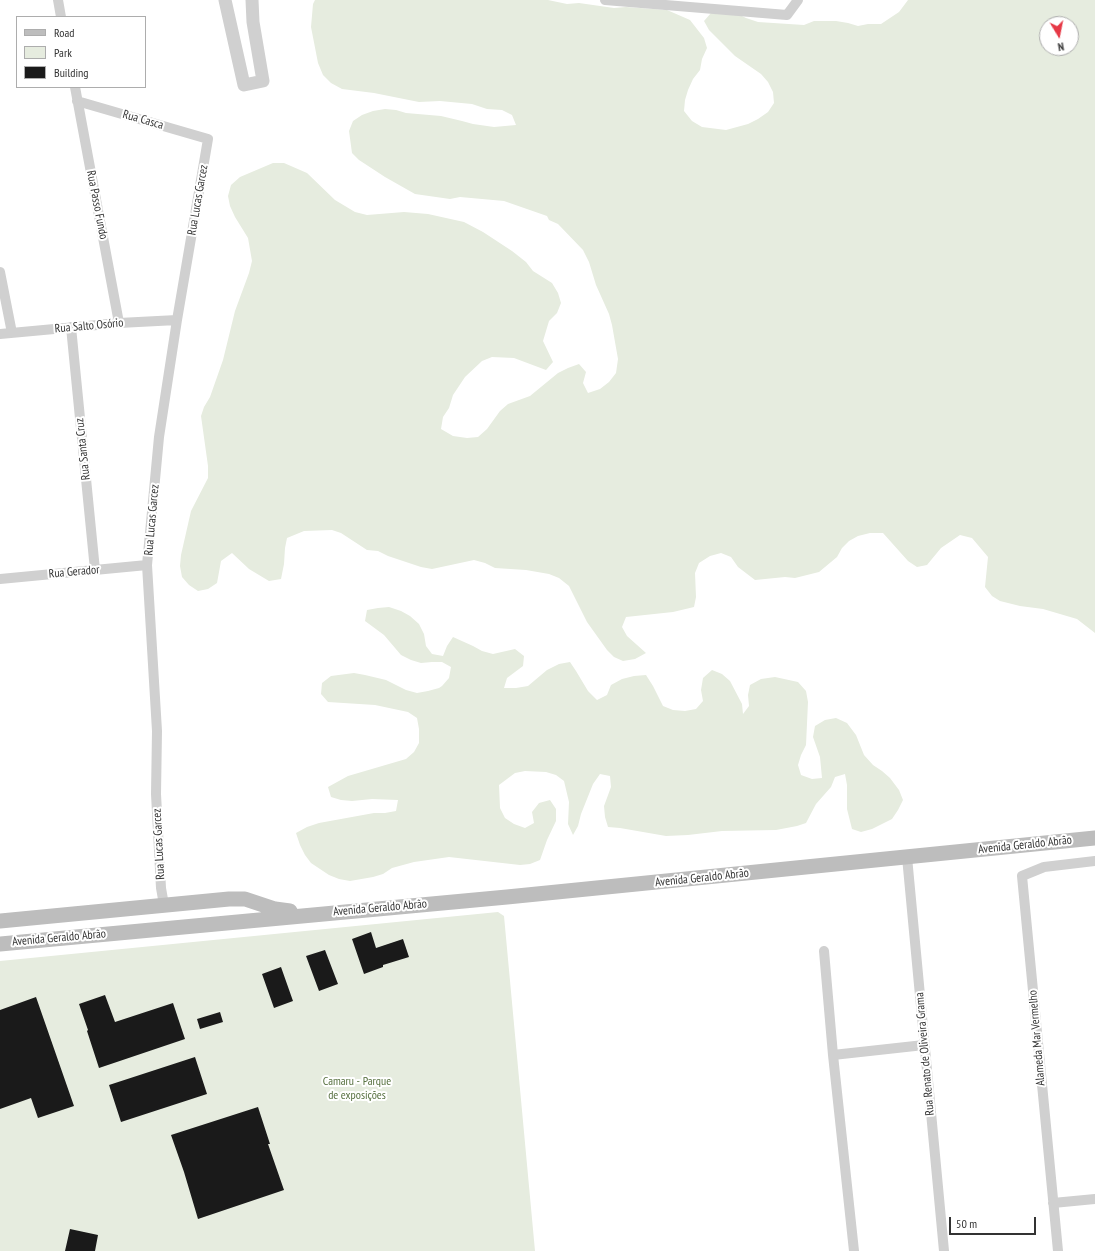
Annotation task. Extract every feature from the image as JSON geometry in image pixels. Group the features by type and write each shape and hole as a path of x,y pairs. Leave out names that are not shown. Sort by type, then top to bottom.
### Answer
{"main road":[{"name":"Avenida Geraldo Abrão","path":"0,944 507,897 1095,838"},
{"name":"Avenida Geraldo Abrão","path":"0,921 236,899 245,899 275,909 309,915"}],"street":[{"path":"58,0 61,16"},
{"path":"226,0 244,85 263,80 252,0"},
{"path":"605,0 786,14 798,0"},
{"name":"Rua Passo Fundo","path":"75,88 119,323"},
{"name":"Rua Casca","path":"77,102 208,138"},
{"name":"Rua Lucas Garcez","path":"164,905 161,888 156,794 157,731 147,565 160,438 177,320 208,138"},
{"path":"0,272 12,333"},
{"name":"Rua Salto Osório","path":"0,334 119,323 177,320"},
{"name":"Rua Santa Cruz","path":"71,327 95,570"},
{"name":"Rua Gerador","path":"0,580 147,565"},
{"name":"Rua Renato de Oliveira Grama","path":"906,857 944,1251"},
{"name":"Alameda Mar Vermelho","path":"1058,1251 1022,876 1044,867 1095,861"},
{"path":"824,951 833,1055 854,1251"},
{"path":"833,1055 924,1045"},
{"path":"1053,1203 1095,1199"}],"green space":[{"path":"315,0 548,0 567,4 579,3 614,8 626,7 667,10 690,20 704,38 707,48 702,59 700,70 693,79 688,90 684,111 692,121 702,127 726,130 748,124 768,112 774,103 773,92 768,82 761,74 735,56 709,30 704,21 711,13 734,12 758,22 804,25 814,21 836,21 858,26 881,24 899,12 908,0 1095,0 1095,633 1077,619 1043,609 1020,606 1000,601 992,596 985,587 988,557 972,538 960,535 941,548 927,565 917,567 908,561 883,533 870,533 858,536 849,541 842,548 837,557 819,572 795,578 785,577 755,580 738,567 731,557 721,553 710,556 699,563 695,573 696,597 694,607 673,612 626,617 622,627 627,636 646,653 635,659 623,661 614,657 607,650 587,622 569,586 559,578 549,574 526,570 495,568 474,560 432,569 421,567 378,551 367,550 341,533 332,530 304,531 287,538 281,579 269,581 249,569 232,553 221,561 217,583 208,589 198,591 189,585 182,577 180,566 181,555 191,511 208,478 208,466 201,416 210,397 223,360 235,311 252,261 248,238 235,217 230,206 228,196 231,185 240,177 273,163 284,163 307,173 335,200 355,212 367,215 404,212 428,214 464,222 483,232 512,251 526,262 533,271 552,283 558,293 561,303 557,313 549,321 543,341 553,362 546,370 514,358 492,357 482,361 465,377 453,395 449,408 443,417 441,429 453,436 467,438 478,437 487,429 500,411 508,404 530,396 558,373 568,368 579,364 586,372 583,383 588,393 600,389 609,382 616,373 618,359 612,325 609,314 596,285 589,262 583,250 558,224 549,220 547,216 504,201 460,197 450,199 415,194 385,177 359,160 352,153 349,131 353,121 362,115 373,111 385,109 396,110 406,113 441,116 473,124 494,127 516,125 512,115 502,110 487,109 472,104 440,101 419,102 374,93 342,89 331,83 323,75 318,63 311,27 313,4"},
{"path":"389,607 410,616 419,624 424,634 426,646 432,654 443,656 453,637 482,651 493,654 515,649 524,656 523,666 507,678 504,688 528,686 547,670 559,664 570,662 588,691 597,700 607,695 611,685 622,679 646,675 663,706 673,710 685,711 696,709 703,701 701,690 703,678 712,670 722,674 730,681 742,704 743,714 749,706 748,695 750,685 761,679 775,677 798,682 806,691 808,702 806,745 798,765 801,775 812,779 822,778 820,757 813,737 815,726 825,720 836,718 847,723 856,735 864,755 873,765 890,778 899,790 903,800 892,819 872,829 861,832 852,829 847,809 847,785 845,774 835,777 831,787 816,804 806,823 776,830 722,831 666,836 608,827 604,806 611,787 610,776 600,774 593,784 581,814 578,826 573,835 568,824 569,802 564,781 556,775 546,772 525,771 515,773 499,785 500,808 505,818 514,824 525,828 534,823 532,812 539,803 550,800 556,809 556,821 540,860 530,864 520,865 449,857 414,862 392,868 383,874 373,877 350,881 339,879 329,875 311,863 300,845 296,833 319,823 374,813 396,811 398,800 341,800 331,797 328,787 348,776 406,759 414,752 419,743 419,729 417,718 408,712 375,705 328,702 321,694 322,683 331,676 354,673 386,680 406,690 417,693 439,688 449,678 451,667 442,662 421,663 401,655 384,635 365,621 367,610"},
{"name":"Camaru - Parque de exposições","path":"498,912 504,916 535,1251 0,1251 0,961"}],"building":[{"path":"371,932 376,948 403,939 409,957 383,965 383,967 364,974 352,939"},
{"path":"325,950 338,984 319,991 306,956"},
{"path":"281,967 293,1001 274,1008 262,974"},
{"path":"105,995 115,1022 173,1003 185,1039 99,1068 79,1004"},
{"path":"36,997 74,1106 38,1118 31,1098 0,1109 0,1010"},
{"path":"220,1012 223,1022 200,1029 197,1019"},
{"path":"195,1057 207,1094 121,1122 109,1085"},
{"path":"258,1107 270,1144 268,1144 284,1190 198,1219 171,1135"},
{"path":"70,1229 98,1235 95,1251 65,1251"}]}
